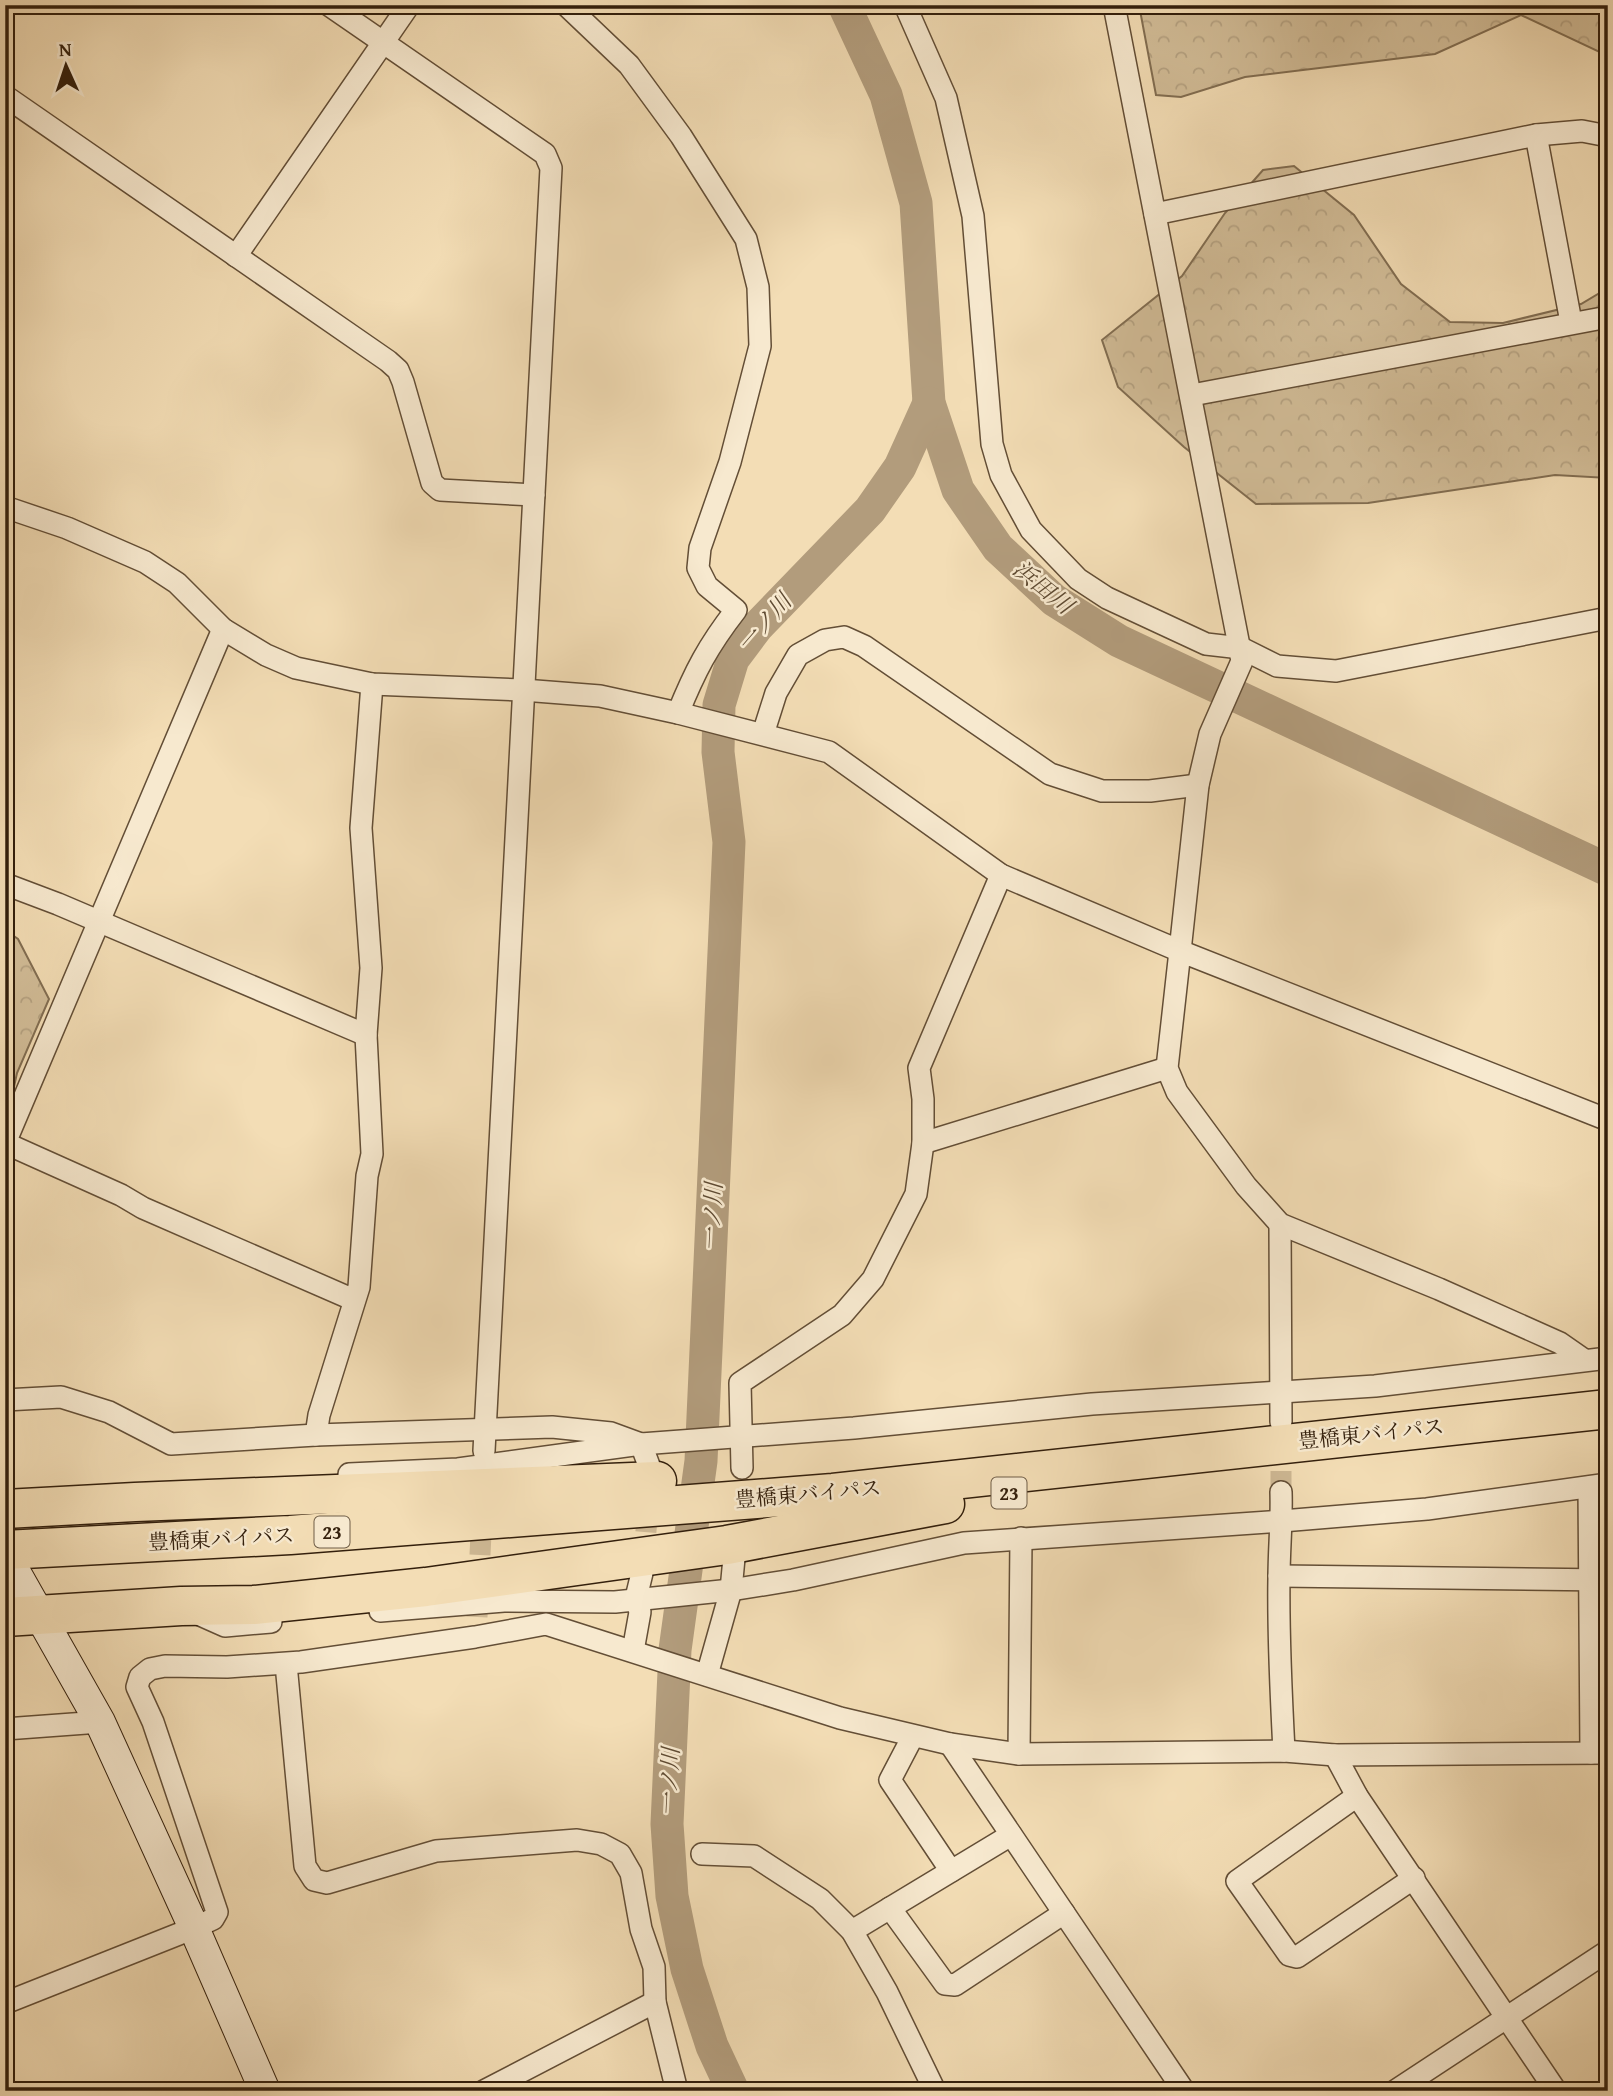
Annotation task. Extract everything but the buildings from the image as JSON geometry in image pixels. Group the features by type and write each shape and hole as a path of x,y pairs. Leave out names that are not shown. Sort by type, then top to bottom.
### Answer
{"highway":[{"name":"豊橋東バイパス","path":"736,1482 784,1476 833,1493 1286,1432 1608,1409"},
{"name":"23","path":"26,1611 254,1605 647,1564 731,1552 924,1507 1116,1475 1286,1432"},
{"name":"23","path":"5,1509 135,1502 736,1482"},
{"name":"豊橋東バイパス","path":"5,1552 290,1535 656,1486"}],"street":[{"path":"329,5 545,154 551,168 484,1451"},
{"path":"236,256 409,5"},
{"path":"566,5 629,65 681,136 746,239 758,287 760,346 730,462 701,548 698,568 707,586 736,610 698,664 681,713"},
{"path":"905,5 946,99 973,216 992,444 1001,475 1031,530 1078,579 1107,598 1206,643 1277,666 1336,671 1608,618"},
{"path":"1114,5 1241,655 1210,734 1198,785 1167,1068 1177,1092 1246,1186 1280,1224 1439,1289 1560,1343 1583,1359"},
{"path":"5,96 398,370 432,483 440,490 534,495"},
{"path":"1155,214 1536,135 1582,131 1608,136"},
{"path":"1536,135 1571,322"},
{"path":"1192,395 1608,317"},
{"path":"5,507 67,528 145,562 177,583 223,629 265,655 296,668 372,684 600,696 681,713 829,752 1001,875 1180,951 1608,1120"},
{"path":"223,629 5,1143 121,1195 143,1208 354,1300"},
{"path":"756,732 798,655 825,640 844,637 864,646 1050,774 1102,791 1198,785"},
{"path":"316,1435 319,1415 359,1287 367,1177 372,1154 366,1035 371,968 361,828 372,684"},
{"path":"736,1482 740,1383 842,1315 873,1279 916,1194 923,1143 923,1100 919,1068 1001,875"},
{"path":"5,884 366,1035"},
{"path":"923,1143 1167,1068"},
{"path":"1280,1224 1282,1393 1286,1432"},
{"path":"135,1502 155,1486 179,1483 458,1469 641,1444 1092,1404 1375,1386 1608,1358"},
{"path":"5,1400 61,1397 109,1412 171,1444 316,1435 552,1427 611,1433 641,1444"},
{"path":"641,1444 656,1486"},
{"path":"5,2003 194,1928 213,1919 217,1912 153,1722 137,1686 140,1677 150,1669 164,1666 286,1664 476,1627 546,1624 840,1718 950,1744 1019,1754 1284,1751 1335,1755 1599,1753 1599,1486 1427,1509 964,1543 793,1580 603,1602 459,1603 225,1626 181,1606"},
{"path":"1280,1492 1282,1521 1279,1576 1284,1751"},
{"path":"1019,1754 1021,1538"},
{"path":"5,1552 26,1611 100,1722 265,2091"},
{"path":"707,1675 731,1552"},
{"path":"638,1653 640,1612 647,1564"},
{"path":"1279,1576 1600,1580"},
{"path":"286,1664 305,1866 314,1880 327,1883 436,1851 577,1840 601,1844 620,1854 631,1873 641,1929 654,1967 655,2002 677,2091"},
{"path":"5,1730 100,1722"},
{"path":"913,1736 890,1780 951,1871"},
{"path":"950,1744 1184,2091"},
{"path":"1335,1755 1357,1796 1415,1878 1556,2091"},
{"path":"1357,1796 1237,1881 1289,1955 1297,1956 1415,1878"},
{"path":"852,1931 1011,1835"},
{"path":"702,1854 754,1856 820,1899 852,1931 887,1992 935,2091"},
{"path":"890,1908 944,1984 955,1985 1064,1913"},
{"path":"1395,2091 1608,1951"},
{"path":"484,2091 655,2002"}],"green space":[{"path":"1139,5 1608,5 1608,56 1521,15 1435,54 1245,77 1181,97 1156,95"},
{"path":"1294,166 1354,215 1401,284 1450,322 1503,323 1581,304 1608,288 1608,478 1555,475 1368,503 1256,504 1184,447 1118,387 1102,340 1182,276 1225,213 1263,170"},
{"path":"5,930 18,939 49,999 17,1073 5,1128"}],"waterway":[{"name":"浜田川","path":"844,5 886,95 916,203 929,403 958,490 998,548 1054,600 1119,641 1608,870"},
{"name":"一ノ川","path":"733,2091 712,2046 687,1969 672,1896 667,1824 675,1650 701,1461 729,842 718,752 719,705 733,659 757,627 870,510 900,467 929,403"}],"tunnel":[{"path":"1281,1438 1281,1492"},
{"path":"643,1563 649,1498"},
{"path":"477,1617 482,1513"}]}
